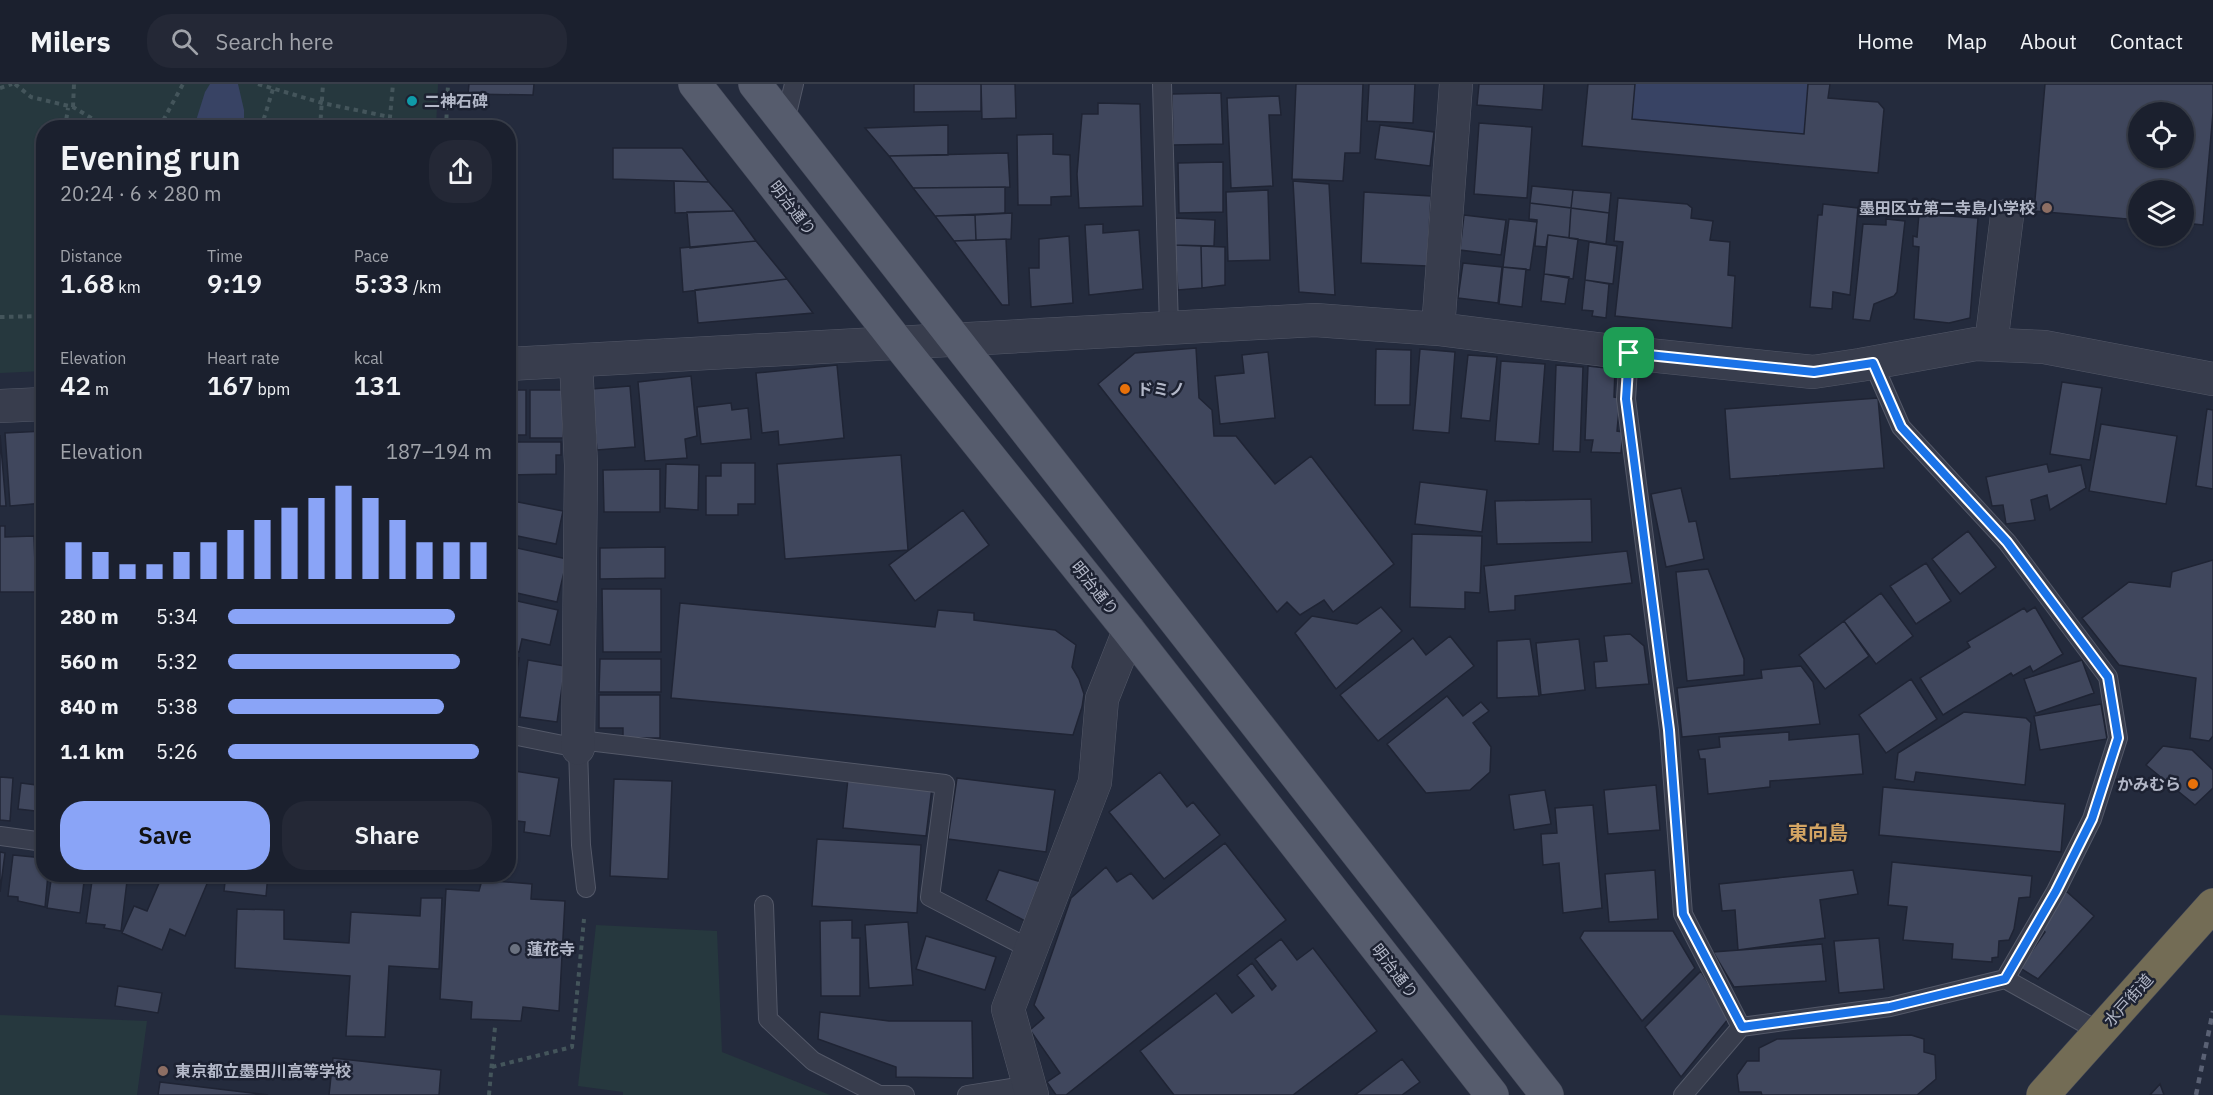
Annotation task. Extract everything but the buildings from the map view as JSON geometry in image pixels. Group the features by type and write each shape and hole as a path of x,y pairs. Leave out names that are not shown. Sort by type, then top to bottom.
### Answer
{"highway":[{"name":"水戸街道","path":"2043,1095 2213,905"}],"main road":[{"name":"明治通り","path":"695,84 898,343 1129,631 1492,1095"},
{"path":"755,84 1547,1095"}],"street":[{"path":"1438,329 1456,84"},
{"path":"1991,344 2007,216"},
{"path":"516,364 1315,320 1438,329 1629,353 1814,372 1976,344 2044,347 2213,379"},
{"path":"576,361 581,465 578,748"},
{"path":"0,406 36,404"},
{"path":"1031,1090 1008,1009 1095,782 1102,699 1129,631"}],"lane":[{"path":"785,122 794,84"},
{"path":"1162,84 1168,328"},
{"path":"1629,353 1626,399 1669,730 1683,914 1742,1027"},
{"path":"1873,363 1901,427 2007,542 2108,677 2118,738 2092,819 2056,891 2005,979"},
{"path":"516,736 578,748 588,741 945,784 930,897 1032,950"},
{"path":"578,748 581,845 586,888"},
{"path":"0,836 36,841"},
{"path":"764,905 768,1019 813,1060 879,1095 905,1095"},
{"path":"1683,1095 1742,1027 1890,1007 2005,979 2100,1032"},
{"path":"967,1095 1031,1090"}],"path":[{"path":"0,88 13,84 31,97 71,107 94,120"},
{"path":"67,120 74,84"},
{"path":"163,120 183,84"},
{"path":"258,84 322,103 390,117"},
{"path":"321,120 323,84"},
{"path":"390,120 393,84"},
{"path":"446,120 448,84"},
{"path":"263,120 273,89"},
{"path":"0,317 36,316"},
{"path":"492,1067 572,1047 586,888"},
{"path":"489,1095 495,1027"}],"shaded area":[{"path":"0,84 438,84 436,120 36,120 36,371 0,373"},
{"path":"596,925 717,931 722,1052 830,1095 623,1095 623,1092 578,1086"},
{"path":"0,1015 147,1021 137,1095 0,1095"}],"water":[{"path":"210,84 238,84 244,120 196,120 205,92"},
{"path":"1635,84 1808,84 1804,134 1632,119"}],"railway":[{"path":"2196,1095 2213,1011"}],"place":[{"name":"二神石碑","path":"412,101"},
{"name":"墨田区立第二寺島小学校","path":"2047,208"},
{"name":"ドミノ","path":"1125,389"},
{"name":"かみむら","path":"2193,784"},
{"name":"蓮花寺","path":"515,949"},
{"name":"東京都立墨田川高等学校","path":"163,1071"}],"district":[{"name":"東向島","path":"1818,832"}],"route":[{"path":"1629,353 1814,372 1873,363 1901,427 2007,542 2108,677 2118,738 2092,819 2056,891 2005,979 1890,1007 1742,1027 1683,914 1669,730 1626,399 1629,353"}]}
